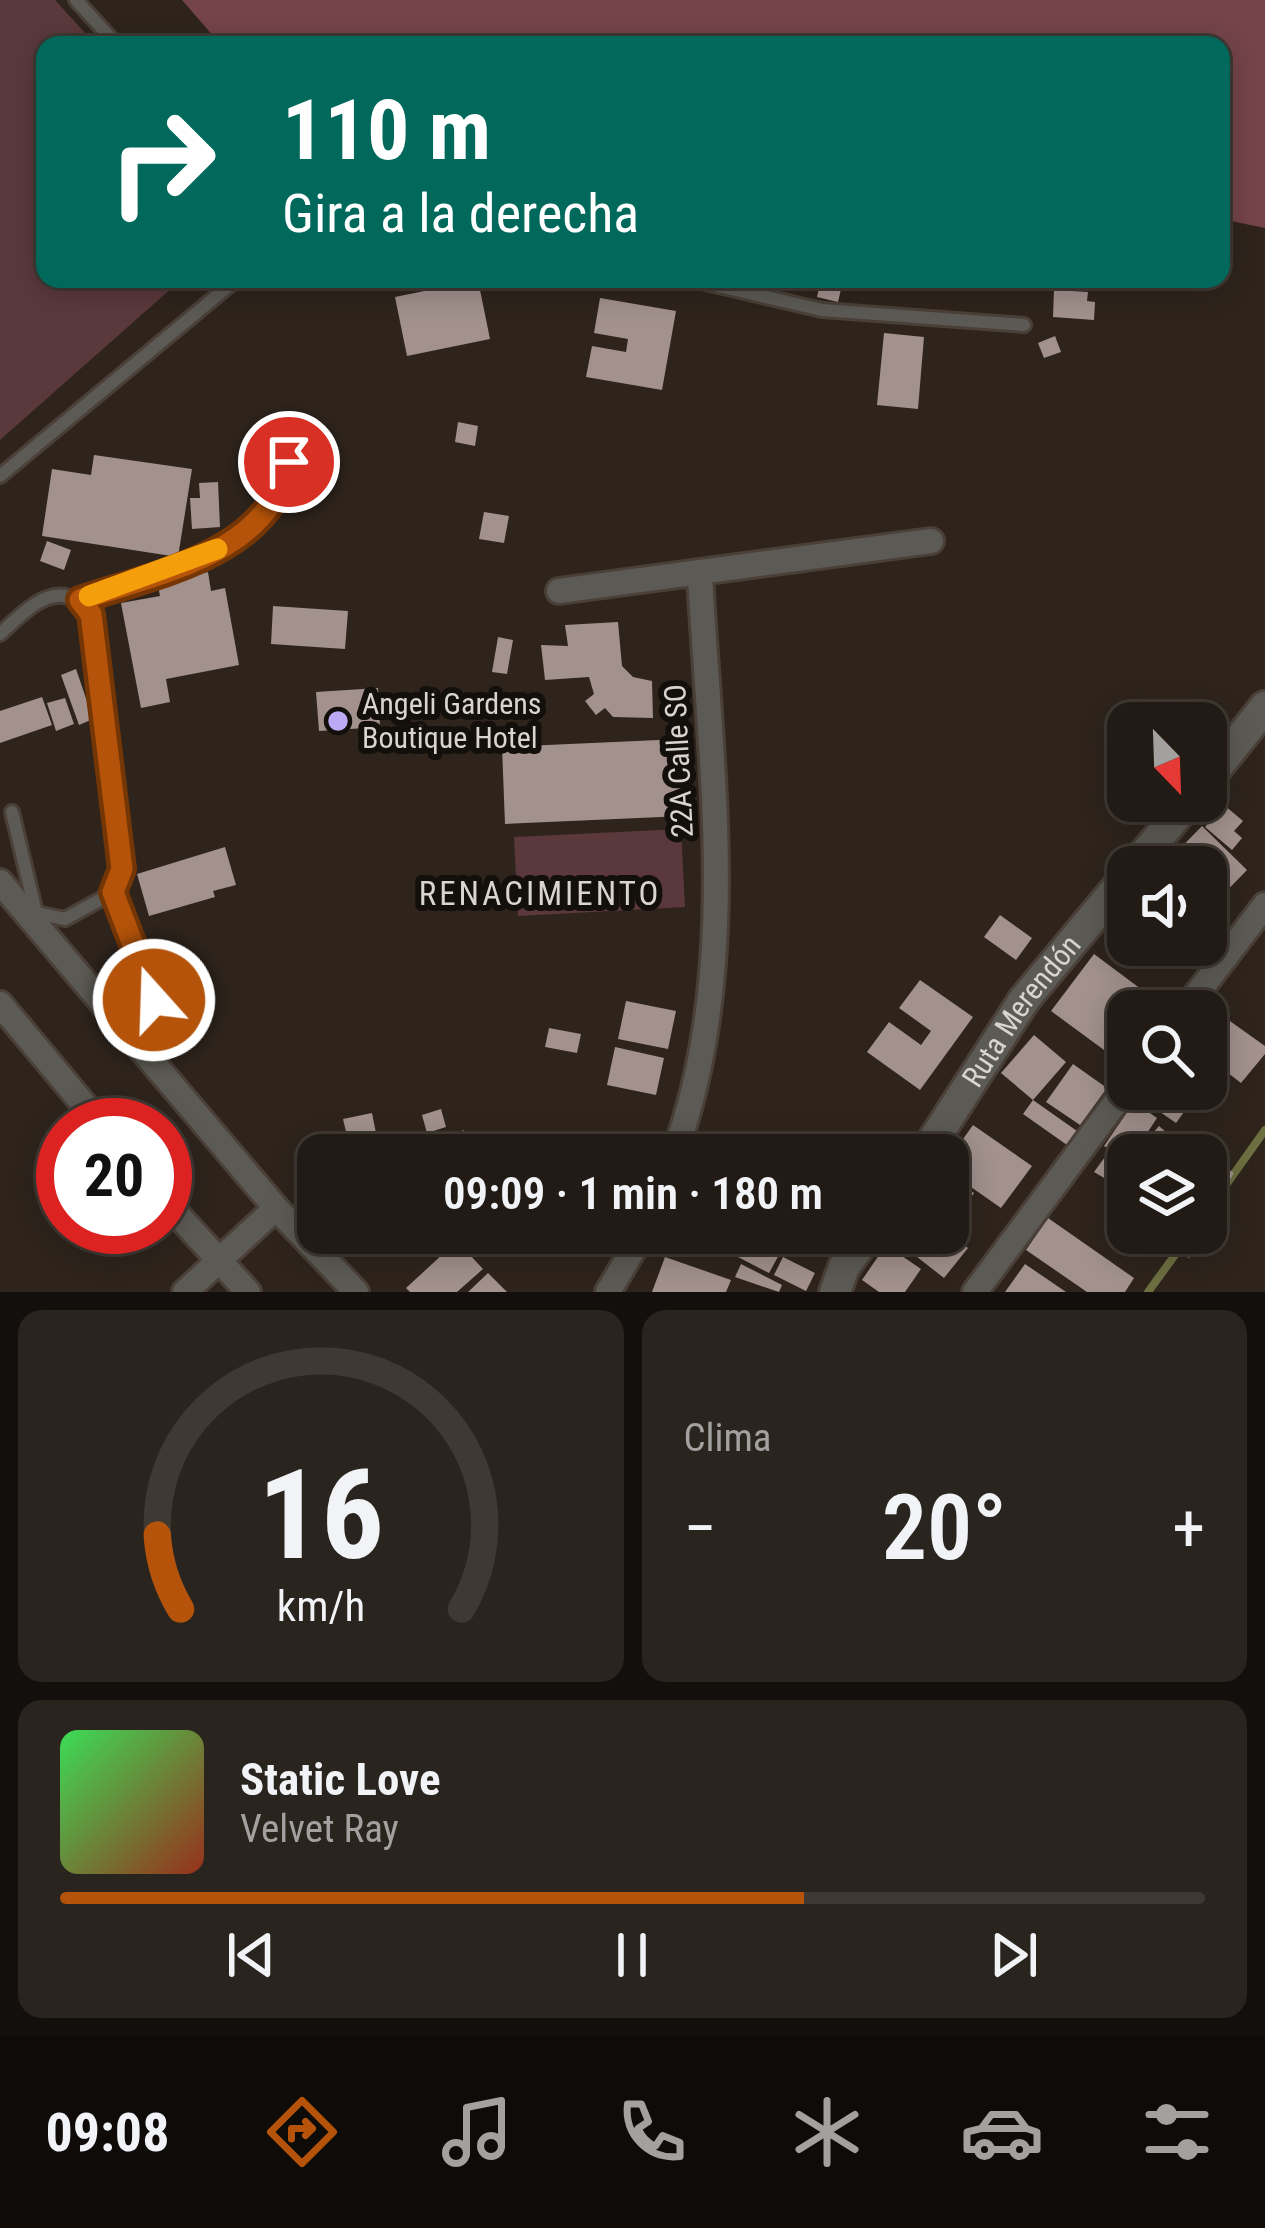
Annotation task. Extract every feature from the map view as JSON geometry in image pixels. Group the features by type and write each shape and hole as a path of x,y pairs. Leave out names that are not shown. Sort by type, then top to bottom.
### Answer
{"street":[{"path":"559,591 931,541"},
{"name":"22A Calle SO","path":"680,1134 707,1043 713,953 713,830 700,575"},
{"path":"1227,755 1265,707"},
{"path":"1152,846 1172,822"},
{"path":"0,882 276,1208 356,1292"},
{"name":"Ruta Merendón","path":"938,1134 1024,1000 1107,899"},
{"path":"1200,990 1265,905"},
{"path":"0,1004 78,1098"},
{"path":"975,1292 1110,1110"},
{"path":"185,1292 276,1208"},
{"path":"192,1231 248,1292"},
{"path":"608,1292 631,1254"},
{"path":"835,1292 854,1254"}],"lane":[{"path":"76,0 109,36"},
{"path":"0,476 226,288"},
{"path":"727,288 822,310 1024,325"},
{"path":"80,600 244,537 282,495 289,462"},
{"path":"0,634 39,600 63,593 80,600 91,614 122,869 113,892 65,919 37,913 12,812"},
{"path":"113,892 168,1036"}],"shaded area":[{"path":"0,0 55,0 88,36 36,36 36,288 172,288 0,440"},
{"path":"182,0 1265,0 1265,228 1230,221 1230,36 213,36"},
{"path":"681,829 685,907 518,916 514,837"}],"building":[{"path":"439,288 480,288 490,339 407,356 395,297"},
{"path":"819,288 841,288 838,302 817,297"},
{"path":"1054,290 1088,292 1087,301 1095,302 1094,320 1053,317"},
{"path":"600,298 676,311 662,390 586,377 592,346 626,352 628,339 594,333"},
{"path":"884,333 924,337 918,409 877,405"},
{"path":"1055,336 1061,352 1044,358 1038,343"},
{"path":"458,422 478,426 475,446 455,442"},
{"path":"94,455 192,469 178,557 42,536 52,469 91,475"},
{"path":"218,482 220,527 192,529 190,498 200,498 199,483"},
{"path":"484,512 509,516 504,543 479,539"},
{"path":"47,541 71,550 64,570 40,561"},
{"path":"208,572 211,591 225,588 239,665 166,679 170,702 141,708 121,603 160,596 158,586"},
{"path":"273,606 348,611 345,649 271,644"},
{"path":"618,622 622,666 633,677 652,681 653,718 613,717 605,708 596,715 585,701 594,694 589,677 545,680 541,645 568,646 565,625"},
{"path":"498,637 513,640 507,674 492,672"},
{"path":"76,669 93,719 79,725 61,675"},
{"path":"378,688 380,727 319,731 316,692"},
{"path":"42,697 52,725 0,743 0,711"},
{"path":"65,698 74,724 56,731 47,703"},
{"path":"681,739 684,816 505,824 502,747"},
{"path":"1227,808 1243,821 1234,831 1242,838 1232,850 1205,827 1209,822 1227,822"},
{"path":"1202,826 1222,846 1182,846"},
{"path":"225,847 236,885 213,891 215,897 149,916 137,874"},
{"path":"1227,850 1247,870 1227,890"},
{"path":"1000,915 1032,938 1016,960 984,937"},
{"path":"1094,954 1142,990 1107,990 1107,1052 1051,1011"},
{"path":"920,980 973,1017 920,1090 867,1052 889,1022 921,1045 931,1031 899,1008"},
{"path":"191,981 199,1010 180,1016 171,987"},
{"path":"626,1001 676,1011 668,1049 618,1039"},
{"path":"1227,1019 1265,1046 1265,1054 1241,1083 1227,1072"},
{"path":"549,1028 581,1034 577,1053 545,1047"},
{"path":"1034,1035 1066,1062 1033,1100 1001,1073"},
{"path":"615,1047 664,1058 656,1095 607,1085"},
{"path":"1073,1064 1107,1088 1080,1125 1046,1102"},
{"path":"1033,1100 1077,1131 1067,1145 1023,1114"},
{"path":"441,1109 446,1127 427,1133 422,1115"},
{"path":"1129,1110 1146,1110 1157,1118 1146,1134 1112,1134"},
{"path":"1157,1110 1185,1110 1176,1123"},
{"path":"372,1113 376,1134 347,1134 343,1119"},
{"path":"973,1125 1032,1166 1001,1208 969,1186 967,1134"},
{"path":"1107,1154 1106,1179 1094,1172"},
{"path":"1048,1218 1134,1278 1125,1292 1087,1292 1026,1250"},
{"path":"443,1254 469,1254 483,1269 457,1292 410,1292 406,1288"},
{"path":"740,1254 779,1254 769,1273"},
{"path":"880,1254 899,1254 921,1269 905,1292 879,1292 862,1280"},
{"path":"913,1254 963,1254 944,1278"},
{"path":"665,1257 731,1280 726,1292 652,1292"},
{"path":"783,1257 815,1273 806,1291 774,1275"},
{"path":"741,1264 782,1285 779,1292 735,1277"},
{"path":"1025,1264 1066,1292 1005,1292"},
{"path":"488,1273 507,1292 468,1292"}],"waterway":[{"path":"1227,1183 1265,1130"},
{"path":"1148,1292 1176,1254"}],"slow traffic":[{"path":"89,596 217,549"}],"place":[{"name":"Angeli Gardens Boutique Hotel","path":"338,721"}],"district":[{"name":"RENACIMIENTO","path":"540,893"}],"route":[{"path":"154,1000 113,892 122,869 91,614 80,600 185,564 244,537 282,495 289,462"}]}
